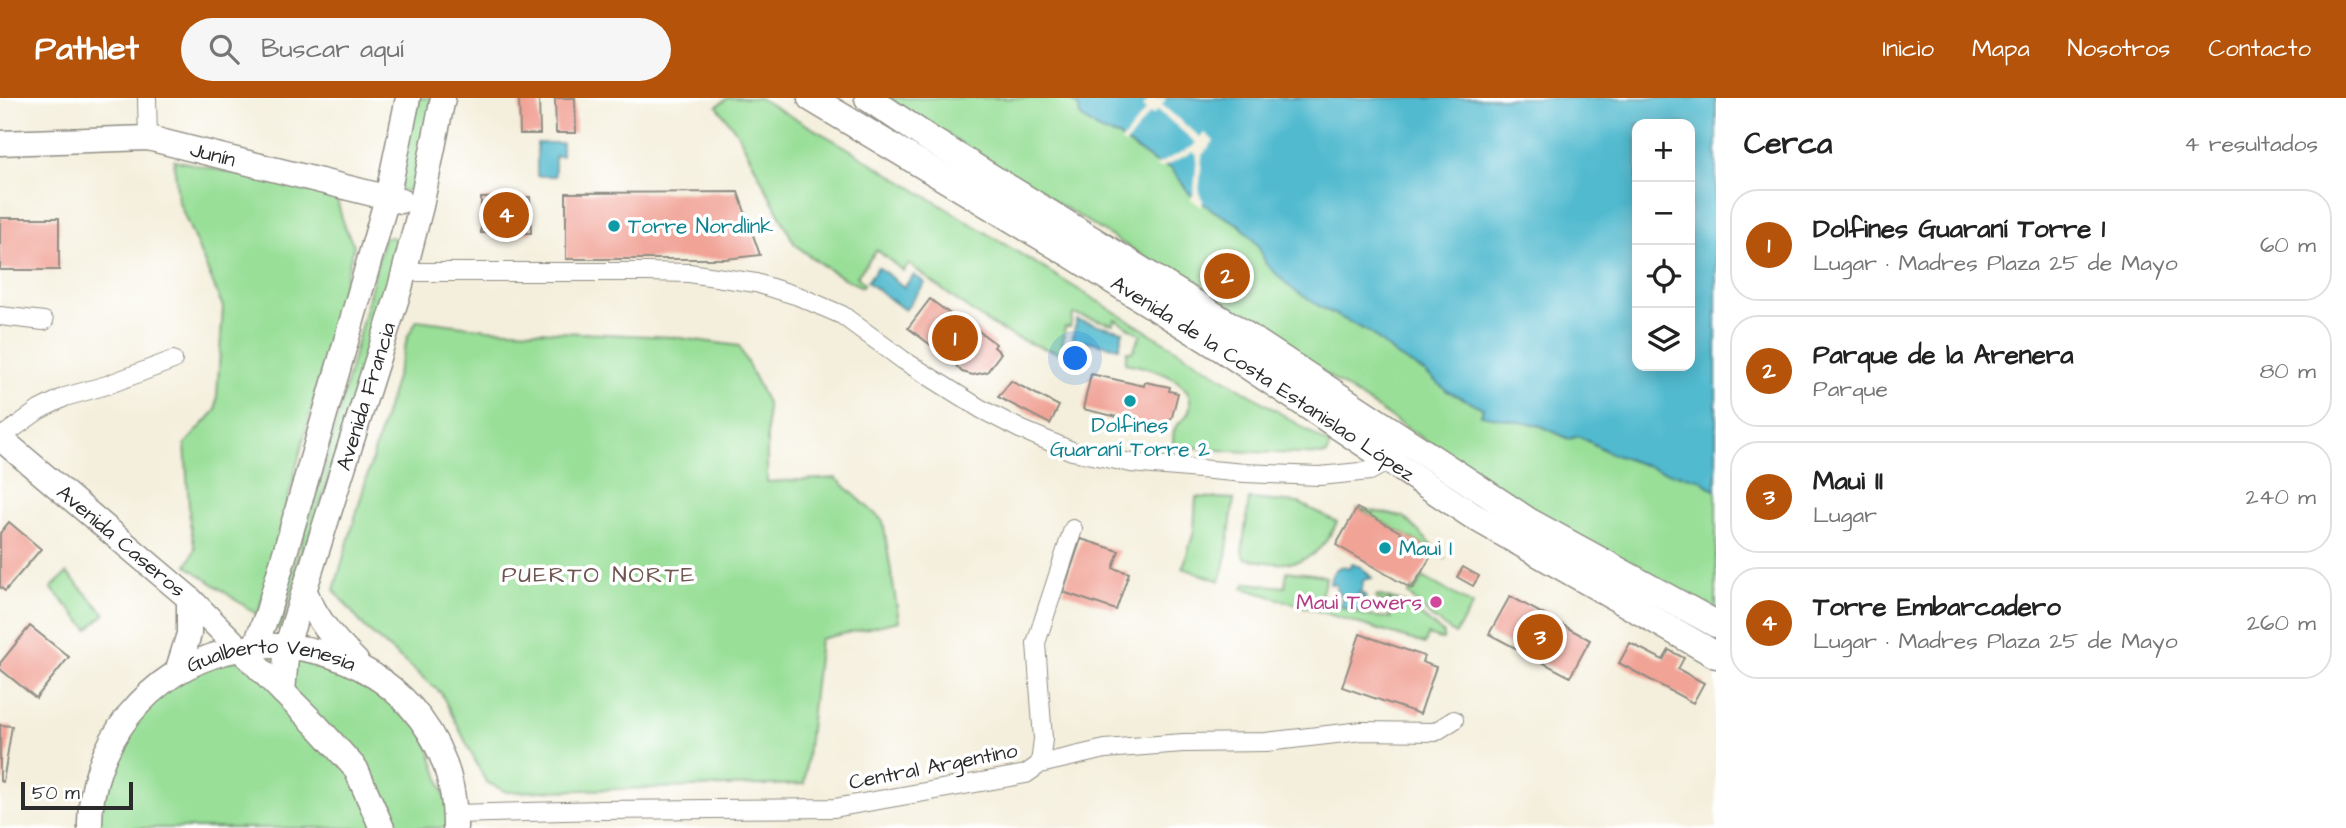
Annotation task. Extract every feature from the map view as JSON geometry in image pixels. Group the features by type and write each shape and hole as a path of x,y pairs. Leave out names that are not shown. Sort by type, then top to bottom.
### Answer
{"main road":[{"name":"Avenida Francia","path":"246,647 267,615 387,198 408,98"},
{"name":"Avenida Francia","path":"283,692 287,645 407,262 443,98"},
{"name":"Avenida de la Costa Estanislao López","path":"811,98 1224,350 1399,451 1716,624"},
{"name":"Avenida de la Costa Estanislao López","path":"868,98 1235,328 1399,451 1484,522 1716,655"},
{"name":"Junín","path":"0,144 148,138 421,206"},
{"path":"374,244 387,229 397,226 403,229 408,236 407,262"},
{"name":"Avenida Caseros","path":"0,438 246,647 283,692 356,769 382,828"},
{"path":"305,592 316,617 367,671"},
{"path":"177,672 189,634 189,598"},
{"name":"Gualberto Venesia","path":"88,823 99,768 117,730 144,698 177,672 203,659 246,647 287,645 303,647 344,660 367,671 395,692 419,717 431,737 450,780 456,821"}],"street":[{"path":"147,98 148,138"},
{"path":"407,262 646,272 724,277 756,283 798,296 842,315 903,360 981,409 1020,429 1072,451 1131,463 1245,473 1320,476 1370,471 1399,451"},
{"path":"0,316 44,321"},
{"path":"0,438 39,410 65,397 173,360"},
{"path":"1040,764 1043,739 1036,643 1073,529"},
{"name":"Central Argentino","path":"456,821 601,810 834,808 1026,774 1040,764 1105,749 1265,742 1362,731 1435,732 1454,720"}],"green space":[{"path":"414,98 432,98 415,182 409,191 402,191 398,187"},
{"path":"728,98 759,98 844,146 1277,411 1330,445 1326,455 1229,451 1173,445 1175,428 1189,411 1190,400 1186,390 1169,376 1125,363 1127,351 1132,352 1141,335 1115,319 1113,324 1073,314 1070,327 1065,327 1061,353 1017,338 998,328 909,264 903,271 877,250 857,276 864,284 862,287 835,273 794,243 738,134 717,106"},
{"path":"887,98 1068,98 1079,107 1080,116 1099,130 1117,136 1156,163 1171,168 1190,194 1240,225 1258,245 1266,264 1322,308 1369,332 1397,356 1426,373 1447,391 1483,408 1481,414 1541,426 1569,439 1579,436 1612,454 1662,471 1699,479 1716,491 1716,624 1652,590 1234,312"},
{"path":"174,160 336,196 344,226 354,245 258,615 187,566 195,549 190,524 185,444 216,410 223,307 178,200"},
{"path":"384,238 397,239 400,246 392,275 281,629 277,629 275,626 324,470"},
{"path":"417,320 487,329 673,337 739,346 767,403 767,482 836,478 883,521 899,621 820,639 804,784 507,792 486,782 441,693 365,628 334,590 408,336"},
{"path":"1196,497 1234,499 1220,581 1183,568 1194,531"},
{"path":"1249,499 1299,503 1337,522 1320,548 1300,561 1275,563 1244,558 1242,552"},
{"path":"1357,508 1404,517 1446,559 1434,551"},
{"path":"1287,571 1326,577 1320,600 1367,616 1391,618 1387,612 1390,601 1382,602 1376,598 1377,595 1405,603 1444,634 1443,640 1428,635 1425,644 1243,588 1246,583 1285,587"},
{"path":"67,573 105,614 88,629 51,588"},
{"path":"1423,577 1473,605 1455,634 1431,617 1408,594 1412,589 1415,590"},
{"path":"303,647 419,717 455,828 90,828 99,768 177,672"}],"water":[{"path":"1068,98 1716,98 1716,491 1699,479 1662,471 1612,454 1579,436 1569,439 1541,426 1481,415 1483,408 1447,391 1426,373 1397,356 1369,332 1322,308 1291,288 1266,264 1258,245 1240,225 1190,194 1171,168 1156,163 1118,136 1099,130 1080,116 1079,107"},
{"path":"537,143 562,143 562,156 555,156 555,176 537,176"},
{"path":"878,267 904,287 914,275 925,283 905,310 867,282"},
{"path":"1077,320 1123,331 1119,348 1086,341 1082,356 1068,353"},
{"path":"1352,564 1361,567 1372,578 1363,580 1362,590 1357,595 1366,596 1364,600 1370,605 1366,612 1340,606 1342,596 1336,589 1336,584 1330,584 1336,570 1342,567 1350,568"}],"pier":[{"path":"1146,98 1166,98 1162,105 1200,137 1205,133 1214,141 1202,156 1199,193 1203,200 1202,207 1191,199 1194,193 1197,155 1193,152 1161,168 1154,166 1196,143 1158,110 1153,115 1150,113 1125,145 1121,142 1146,110 1143,107 1148,100"}],"building":[{"path":"519,98 539,98 540,134 520,134"},
{"path":"555,98 575,98 576,133 556,133"},
{"path":"738,192 760,255 726,259 566,259 566,193"},
{"path":"530,197 531,233 481,233 481,198"},
{"path":"0,218 59,218 59,270 0,270"},
{"path":"930,299 974,332 976,329 996,344 994,347 1001,353 987,372 973,375 962,372 951,360 908,328"},
{"name":"Dolfines Guaraní Torre 2","path":"1091,374 1144,386 1145,382 1170,387 1169,391 1178,393 1172,417 1166,424 1150,427 1083,409"},
{"path":"1011,381 1059,406 1050,424 998,397"},
{"name":"Maui I","path":"1357,508 1434,551 1412,589 1336,545"},
{"path":"9,522 41,549 5,591 0,587 0,533"},
{"path":"1081,539 1119,551 1113,568 1129,573 1116,610 1063,592"},
{"path":"1463,567 1479,576 1473,586 1457,577"},
{"path":"1510,596 1590,640 1570,677 1489,634"},
{"path":"30,626 69,657 36,698 0,669 0,663"},
{"path":"1360,634 1424,656 1422,662 1436,667 1420,714 1342,687"},
{"path":"1630,643 1663,660 1669,650 1684,658 1678,669 1704,683 1693,703 1619,663"},
{"path":"0,725 12,726 3,782 0,781"}],"place":[{"name":"Torre Embarcadero","path":"506,215"},
{"name":"Torre Nordlink","path":"614,226"},
{"name":"Parque de la Arenera","path":"1227,276"},
{"name":"Dolfines Guaraní Torre 1","path":"955,338"},
{"name":"Dolfines Guaraní Torre 2","path":"1130,401"},
{"name":"Maui I","path":"1385,548"},
{"name":"Maui Towers","path":"1436,602"},
{"name":"Maui II","path":"1540,637"}],"district":[{"name":"PUERTO NORTE","path":"599,574"}]}
